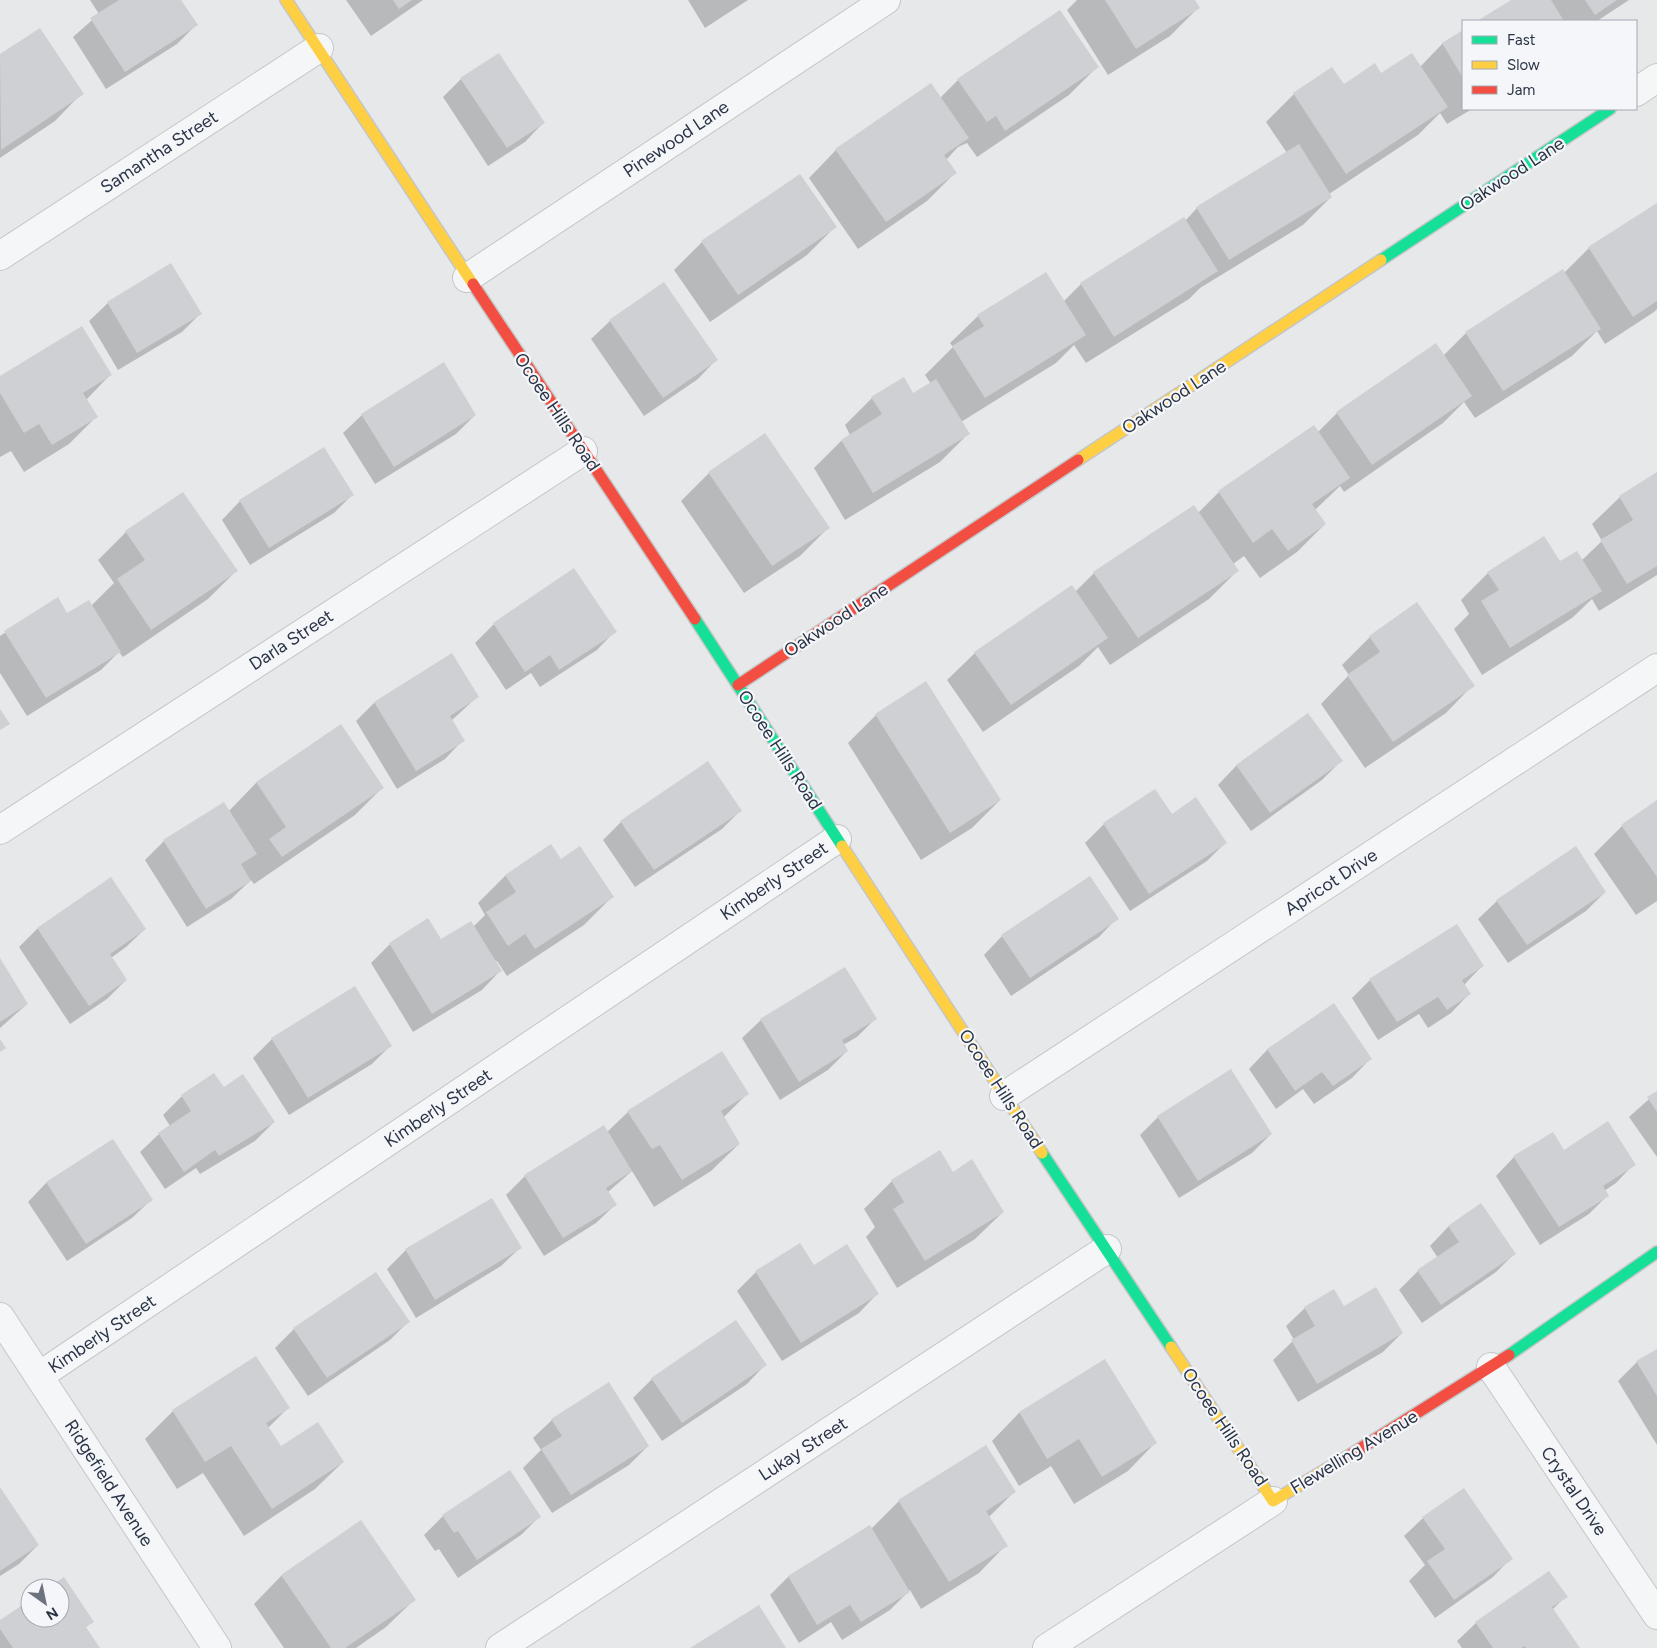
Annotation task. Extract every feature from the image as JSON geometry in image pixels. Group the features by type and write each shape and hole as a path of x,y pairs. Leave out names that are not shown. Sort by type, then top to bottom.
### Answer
{"street":[{"name":"Ocoee Hills Road","path":"286,0 467,278 738,685 1004,1096 1273,1500"},
{"name":"Pinewood Lane","path":"467,278 886,0"},
{"name":"Samantha Street","path":"0,256 319,48"},
{"path":"1637,91 1657,78"},
{"name":"Oakwood Lane","path":"738,685 1608,110"},
{"name":"Darla Street","path":"0,830 583,451"},
{"name":"Apricot Drive","path":"1004,1096 1657,668"},
{"name":"Kimberly Street","path":"39,1376 837,839"},
{"name":"Lukay Street","path":"500,1648 1107,1249"},
{"name":"Flewelling Avenue","path":"1047,1648 1273,1500 1394,1429 1491,1366 1657,1252"},
{"name":"Ridgefield Avenue","path":"0,1317 217,1648"},
{"name":"Crystal Drive","path":"1491,1366 1657,1615"}],"building":[{"path":"119,0 181,0 198,25 125,72 90,18"},
{"path":"393,0 412,0 399,9"},
{"path":"1105,0 1195,0 1200,8 1136,49"},
{"path":"1511,0 1551,0 1563,20 1479,20"},
{"path":"1585,0 1617,0 1595,15"},
{"path":"1060,10 1099,67 1005,131 996,116 987,122 957,79"},
{"path":"40,28 84,94 1,150 0,54"},
{"path":"1462,31 1462,76 1442,43"},
{"path":"499,53 545,123 507,148 460,78"},
{"path":"1412,53 1448,107 1346,174 1293,93 1332,67 1344,84 1375,63 1381,73"},
{"path":"931,83 969,138 944,155 957,173 886,222 835,149"},
{"path":"1299,144 1332,197 1229,260 1196,207"},
{"path":"800,174 837,227 738,295 701,241"},
{"path":"1657,203 1657,301 1633,317 1588,247"},
{"path":"1184,217 1218,271 1114,337 1080,283"},
{"path":"171,263 202,314 137,353 107,302"},
{"path":"1563,269 1601,329 1503,391 1465,332"},
{"path":"1046,272 1086,335 985,398 952,346 984,326 977,315"},
{"path":"664,282 718,360 663,398 609,320"},
{"path":"82,326 112,375 83,393 98,417 52,445 39,424 24,433 0,393 0,376"},
{"path":"1436,343 1472,396 1372,465 1336,412"},
{"path":"444,362 476,415 394,467 361,414"},
{"path":"904,377 913,393 936,379 970,434 873,493 841,440 882,414 871,397"},
{"path":"1314,425 1350,478 1312,504 1326,524 1288,551 1272,529 1253,543 1218,491"},
{"path":"765,433 830,528 772,566 708,472"},
{"path":"324,447 354,495 269,548 239,500"},
{"path":"1657,472 1657,566 1627,584 1600,540 1633,520 1619,496"},
{"path":"183,492 238,571 151,630 117,579 145,560 125,531"},
{"path":"1194,505 1239,571 1138,638 1093,572"},
{"path":"1544,536 1560,561 1577,551 1602,591 1510,648 1481,601 1499,590 1487,572"},
{"path":"574,568 617,632 559,670 550,655 525,672 493,623"},
{"path":"1072,585 1108,638 1011,705 974,652"},
{"path":"58,597 67,613 89,600 121,652 46,698 4,631"},
{"path":"1417,602 1475,686 1393,742 1347,675 1380,652 1369,636"},
{"path":"452,653 479,697 450,716 465,741 416,771 374,702"},
{"path":"926,681 1001,800 950,833 875,714"},
{"path":"0,709 10,724 0,730"},
{"path":"1308,713 1343,761 1270,813 1236,765"},
{"path":"341,724 384,788 282,857 269,839 286,827 256,782"},
{"path":"708,761 742,811 654,870 620,821"},
{"path":"1155,789 1172,814 1196,797 1227,843 1149,894 1103,823"},
{"path":"1657,800 1657,877 1621,825"},
{"path":"224,802 257,854 241,864 251,881 206,909 163,840"},
{"path":"551,844 561,859 580,846 614,897 535,949 525,934 508,946 486,912 516,892 505,875"},
{"path":"1576,846 1606,892 1527,945 1496,900"},
{"path":"1090,876 1119,919 1030,978 1001,935"},
{"path":"111,877 146,929 110,954 127,980 89,1006 37,928"},
{"path":"428,918 441,939 471,921 502,971 432,1014 389,943"},
{"path":"1457,924 1484,966 1462,980 1471,994 1447,1010 1438,997 1397,1022 1369,979"},
{"path":"0,958 28,1004 0,1022"},
{"path":"845,967 877,1019 842,1040 848,1051 799,1082 760,1019"},
{"path":"355,986 392,1046 308,1098 271,1038"},
{"path":"1334,1003 1372,1059 1333,1086 1322,1072 1295,1091 1267,1049"},
{"path":"0,1039 6,1048 0,1052"},
{"path":"722,1051 749,1094 721,1111 740,1144 682,1180 660,1145 652,1149 627,1111"},
{"path":"1231,1069 1272,1134 1198,1181 1157,1116"},
{"path":"214,1073 224,1087 243,1074 275,1122 219,1156 215,1150 184,1172 158,1133 191,1111 181,1095"},
{"path":"1657,1091 1657,1112 1647,1097"},
{"path":"1608,1121 1636,1165 1603,1186 1609,1196 1559,1227 1513,1156 1553,1132 1564,1150"},
{"path":"604,1125 632,1171 606,1188 617,1205 563,1238 524,1175"},
{"path":"113,1139 153,1200 86,1244 46,1182"},
{"path":"940,1150 953,1172 972,1159 1004,1212 925,1261 893,1209 904,1202 891,1180"},
{"path":"492,1198 522,1248 435,1300 405,1249"},
{"path":"1481,1203 1516,1254 1441,1305 1417,1270 1459,1242 1448,1226"},
{"path":"800,1243 814,1265 847,1244 879,1294 801,1343 755,1271"},
{"path":"376,1272 410,1322 327,1378 293,1328"},
{"path":"1376,1287 1403,1333 1317,1384 1291,1340 1315,1326 1304,1307 1334,1289 1344,1306"},
{"path":"736,1320 767,1365 682,1423 651,1378"},
{"path":"1657,1349 1657,1396 1636,1361"},
{"path":"256,1356 290,1408 266,1423 281,1446 318,1422 344,1462 272,1509 231,1446 205,1462 172,1410"},
{"path":"1105,1359 1157,1443 1102,1477 1079,1439 1047,1459 1019,1412"},
{"path":"609,1382 649,1446 571,1495 541,1449 562,1436 551,1419"},
{"path":"986,1445 1016,1492 986,1511 1008,1546 949,1582 898,1500"},
{"path":"510,1470 541,1517 477,1560 458,1531 454,1533 442,1515"},
{"path":"0,1487 39,1545 0,1571"},
{"path":"1464,1488 1513,1559 1454,1600 1427,1561 1445,1549 1422,1517"},
{"path":"361,1520 416,1600 345,1648 331,1648 281,1575"},
{"path":"870,1525 910,1592 861,1622 850,1605 817,1625 788,1576"},
{"path":"1549,1571 1568,1597 1552,1607 1580,1648 1526,1648 1525,1646 1521,1648 1493,1648 1475,1622"},
{"path":"70,1586 94,1622 86,1627 100,1648 13,1648 0,1629 0,1620 20,1607 20,1628 70,1628"},
{"path":"759,1605 786,1648 690,1648"}],"traffic: fast":[{"path":"1381,260 1608,110"},
{"path":"695,619 842,846"},
{"path":"1042,1153 1171,1347"},
{"path":"1509,1355 1657,1252"}],"traffic: slow":[{"path":"286,0 473,284"},
{"path":"1078,460 1381,260"},
{"path":"842,846 1042,1153"},
{"path":"1171,1347 1273,1501 1350,1455"}],"traffic: jam":[{"path":"473,284 695,619"},
{"path":"738,685 1078,460"},
{"path":"1350,1455 1509,1355"}]}
